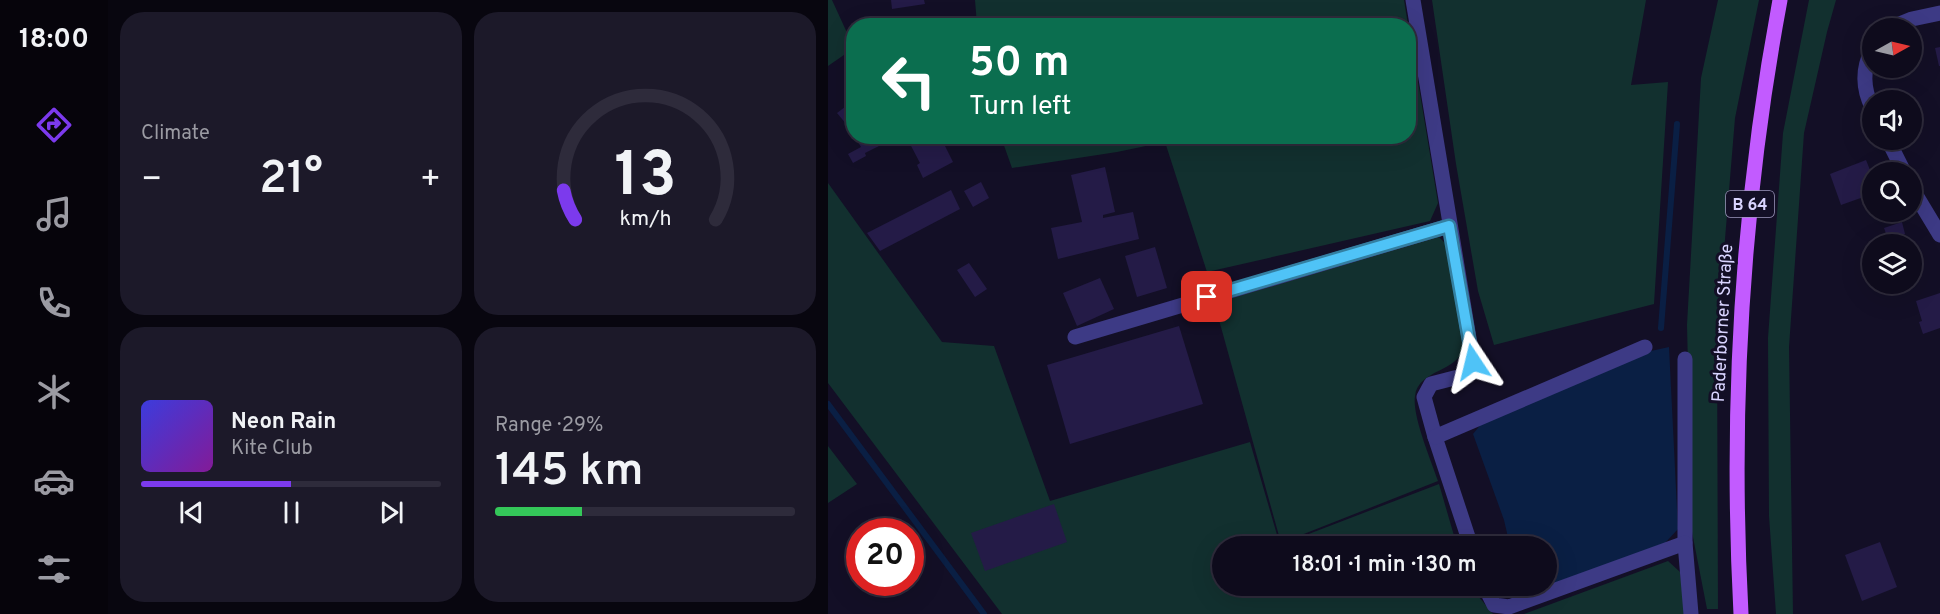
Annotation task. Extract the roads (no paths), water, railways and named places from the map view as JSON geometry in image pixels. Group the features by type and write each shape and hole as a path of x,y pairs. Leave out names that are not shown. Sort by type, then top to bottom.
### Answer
{"main road":[{"name":"Paderborner Straße","path":"1741,614 1736,482 1739,339 1752,185 1780,0"}],"street":[{"path":"1413,0 1416,18"},
{"path":"1917,18 1940,13"},
{"path":"1416,19 1473,362 1462,376 1431,384 1424,397 1468,536"},
{"path":"1922,205 1940,235"},
{"path":"1075,337 1449,226"},
{"path":"1435,437 1645,347"},
{"path":"1685,359 1685,543 1691,614"},
{"path":"1557,590 1685,543"},
{"path":"1490,596 1494,605 1509,607 1539,596"}],"water":[{"path":"1669,347 1678,529 1665,543 1557,582 1557,536 1508,536 1473,434 1482,423 1651,351"}],"waterway":[{"path":"1661,328 1677,124"},
{"path":"828,404 984,614"}]}
